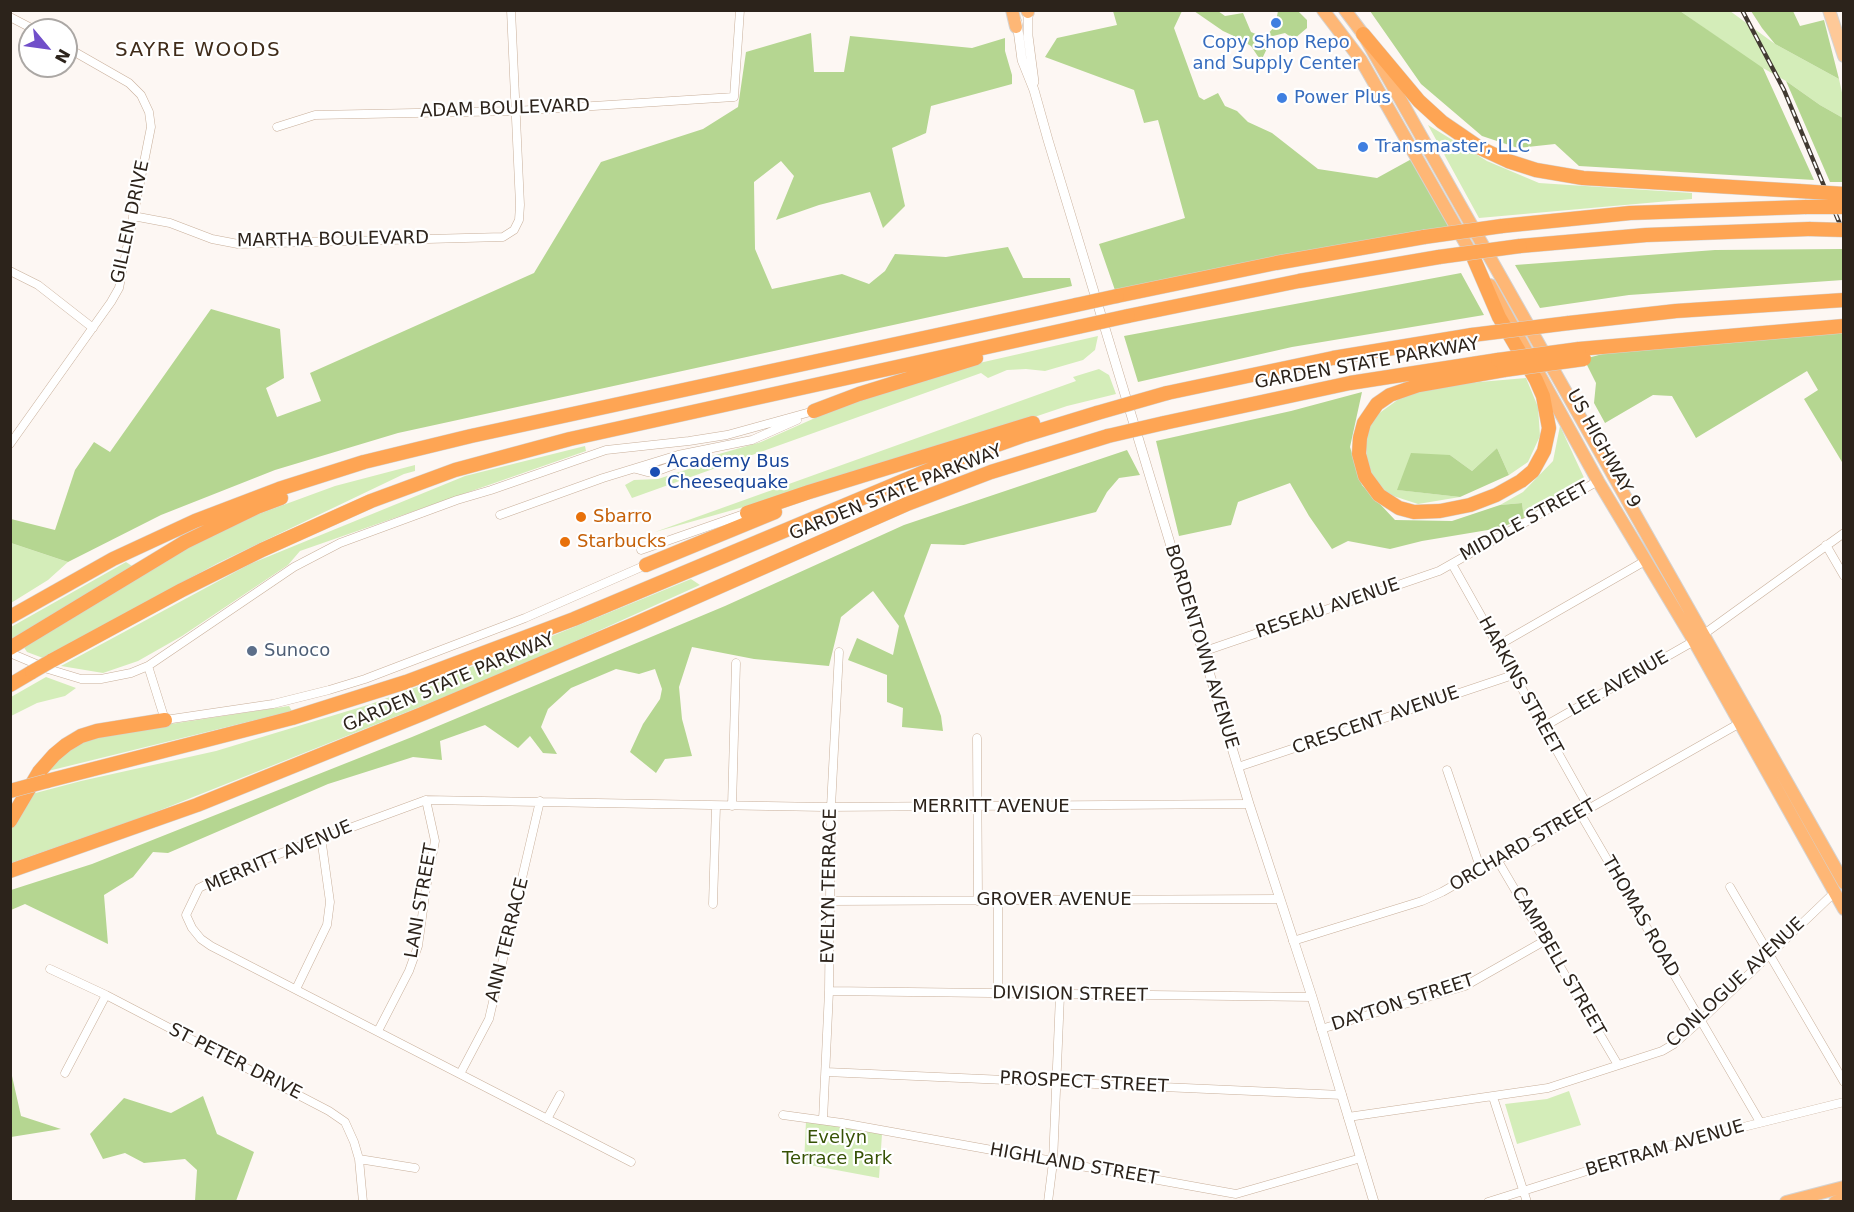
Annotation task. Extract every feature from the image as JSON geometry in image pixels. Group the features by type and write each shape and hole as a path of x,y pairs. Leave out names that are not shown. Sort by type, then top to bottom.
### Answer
{"highway":[{"path":"1012,10 1016,27"},
{"name":"US HIGHWAY 9","path":"1323,10 1361,60 1474,259 1508,314 1598,481 1645,561 1699,637 1740,723 1839,887"},
{"name":"US HIGHWAY 9","path":"1345,10 1363,34 1839,887 1844,909"},
{"path":"1363,34 1419,101 1442,122 1480,148 1508,161 1536,170 1583,178 1844,194"},
{"path":"10,617 105,563 195,520 307,479 364,462 471,436 1276,263 1424,237 1502,225 1630,213 1844,207"},
{"path":"10,685 210,576 371,501 454,470 570,439 1128,316 1299,281 1439,257 1520,246 1646,235 1809,229 1844,230"},
{"path":"1474,259 1499,317 1544,396 1549,428 1544,451 1533,471 1521,481 1496,495 1470,505 1440,511 1414,512 1399,508 1379,495 1369,483 1362,469 1359,446 1364,423 1377,404 1390,395 1419,385 1501,365 1581,354 1636,345 1842,326"},
{"name":"GARDEN STATE PARKWAY","path":"10,791 292,718 434,672 606,605 941,465 1025,435 1167,393 1295,366 1472,335 1676,311 1837,300"},
{"path":"814,411 917,375 971,360 1023,340"},
{"name":"GARDEN STATE PARKWAY","path":"10,871 197,805 597,641 926,496 1019,463 1108,436 1360,381 1501,365"},
{"path":"747,513 1034,423 1097,413"},
{"path":"10,648 168,552 257,507 344,477 426,455 471,436"},
{"path":"646,565 849,481"},
{"path":"12,819 39,772 54,755 74,740 106,729 165,720"},
{"path":"1786,1202 1844,1187"},
{"path":"1835,1202 1844,1199"}],"main road":[{"path":"1828,10 1844,56"}],"street":[{"path":"10,16 14,10"},
{"path":"511,10 515,111"},
{"name":"ADAM BOULEVARD","path":"277,127 315,115 515,111 734,97 740,10"},
{"name":"BORDENTOWN AVENUE","path":"1025,11 1016,27 1022,60 1034,90 1202,652 1322,1029 1374,1202"},
{"name":"BORDENTOWN AVENUE","path":"1025,11 1034,90"},
{"name":"GILLEN DRIVE","path":"10,444 119,288 151,127 149,112 141,95 129,83 78,55"},
{"name":"MARTHA BOULEVARD","path":"133,216 170,223 212,239 238,244 503,237 514,230 519,220 520,210 515,111"},
{"path":"10,272 38,285 93,328"},
{"path":"500,515 603,478 635,469 655,472 716,448 762,436 814,411"},
{"path":"10,653 48,669 81,679 123,676 148,666 286,572 325,549 351,539 457,500 606,450 728,435 814,411"},
{"name":"MIDDLE STREET","path":"1452,564 1598,481"},
{"path":"641,550 747,513"},
{"name":"LEE AVENUE","path":"1543,727 1699,637 1844,533"},
{"path":"1826,545 1844,576"},
{"path":"1497,646 1645,561"},
{"name":"RESEAU AVENUE","path":"1202,652 1418,579 1452,564"},
{"name":"HARKINS STREET","path":"1452,564 1588,808"},
{"path":"148,666 165,720 273,704 339,687 525,618 646,565"},
{"name":"EVELYN TERRACE","path":"823,1120 829,991 831,807 839,652"},
{"path":"732,806 736,663"},
{"name":"CRESCENT AVENUE","path":"1238,767 1513,675"},
{"name":"ORCHARD STREET","path":"1293,941 1422,901 1442,892 1740,723"},
{"path":"977,738 978,901"},
{"path":"1447,770 1481,870"},
{"name":"MERRITT AVENUE","path":"631,1162 212,946 201,939 192,928 186,915 199,888 237,869 426,800 831,807 1249,804"},
{"name":"LANI STREET","path":"378,1031 409,971 418,946 435,842 426,800"},
{"name":"ANN TERRACE","path":"459,1074 489,1019 540,801"},
{"path":"713,904 716,806"},
{"name":"THOMAS ROAD","path":"1580,813 1760,1122"},
{"path":"296,989 327,925 330,902 321,837"},
{"name":"CAMPBELL STREET","path":"1498,861 1618,1065"},
{"path":"1730,887 1844,1082"},
{"name":"CONLOGUE AVENUE","path":"1348,1117 1548,1088 1662,1050 1674,1044 1700,1021 1839,887"},
{"name":"GROVER AVENUE","path":"830,902 1279,899"},
{"path":"998,900 998,993"},
{"name":"DAYTON STREET","path":"1322,1029 1465,986 1546,940"},
{"name":"ST PETER DRIVE","path":"50,969 106,995 329,1110 345,1122 354,1142 363,1202"},
{"name":"DIVISION STREET","path":"829,991 1311,997"},
{"path":"65,1073 106,995"},
{"path":"1048,1202 1053,1162 1060,995"},
{"name":"PROSPECT STREET","path":"826,1072 1342,1095"},
{"path":"547,1119 560,1095"},
{"path":"1493,1097 1527,1202"},
{"name":"BERTRAM AVENUE","path":"1488,1202 1663,1147 1844,1102"},
{"name":"HIGHLAND STREET","path":"783,1115 823,1120 1236,1194 1360,1158"},
{"path":"358,1159 415,1168"}],"green space":[{"path":"1113,11 1182,11 1174,28 1199,97 1204,100 1218,93 1225,106 1237,111 1248,122 1272,133 1318,169 1377,178 1417,156 1460,233 1117,296 1099,244 1185,218 1158,120 1144,123 1134,90 1045,57 1057,38 1117,25"},
{"path":"1194,11 1218,11 1225,16 1243,13 1251,32 1267,35 1275,26 1278,11 1298,11 1307,20 1307,28 1294,39 1285,33 1273,36 1261,61 1251,46 1223,31"},
{"path":"1370,11 1680,11 1763,68 1814,180 1579,166 1555,144 1518,148 1482,136 1421,84"},
{"path":"1680,11 1730,11 1775,44 1839,79 1843,97 1843,118 1754,63"},
{"path":"1751,11 1793,11 1800,26 1824,20 1839,79 1775,44"},
{"path":"811,33 814,72 844,72 850,36 972,48 1005,38 1005,51 1012,75 1012,84 931,106 926,133 892,148 905,206 883,228 870,192 819,205 776,220 794,176 781,161 754,182 755,249 772,289 842,274 869,284 885,271 895,254 946,257 1008,247 1023,278 1070,278 1072,286 398,433 275,470 161,515 68,562 11,543 11,519 55,530 75,470 94,442 110,452 211,309 280,329 284,378 266,388 277,417 321,401 310,373 534,273 601,162 703,129 738,107 746,52"},
{"path":"1786,81 1843,118 1843,182 1830,182"},
{"path":"1428,125 1487,161 1539,183 1692,193 1692,199 1479,218"},
{"path":"1843,249 1843,280 1629,295 1540,308 1515,265 1715,250"},
{"path":"1461,273 1484,315 1292,347 1138,382 1124,336"},
{"path":"1844,328 1842,462 1804,399 1818,390 1807,371 1696,438 1672,396 1653,395 1605,423 1594,403 1596,383 1584,359 1636,345"},
{"path":"1098,336 1095,350 1083,360 1045,371 1007,370 988,378 981,373 632,498 625,485 634,480 658,479 710,462 712,456 761,442 878,394 975,364"},
{"path":"1099,369 1109,375 1116,394 1067,406 892,465 655,532 1076,381 1073,377"},
{"path":"1526,378 1538,407 1540,436 1528,462 1509,475 1497,448 1472,471 1450,455 1398,490 1460,497 1418,504 1387,494 1367,468 1366,437 1374,417 1403,396 1433,386"},
{"path":"1362,392 1350,447 1362,485 1395,520 1452,521 1500,505 1522,503 1524,518 1500,528 1422,541 1390,549 1348,541 1332,549 1290,483 1238,502 1231,525 1179,536 1156,441 1291,411"},
{"path":"1560,426 1586,482 1524,518 1522,503 1500,505 1523,492 1553,461"},
{"path":"585,446 586,451 300,551 288,565 182,636 138,661 103,673 61,666 250,564 465,476"},
{"path":"1497,448 1509,475 1460,497 1397,490 1411,453 1450,455 1472,471"},
{"path":"1127,450 1140,475 1119,478 1107,492 1096,512 964,545 931,544 904,616 941,716 943,731 902,727 903,708 887,702 887,675 848,660 857,638 893,655 899,626 873,591 841,617 829,666 754,659 692,647 679,687 682,719 692,756 665,759 656,773 630,752 643,724 660,699 662,689 655,669 639,674 616,669 571,688 548,709 541,727 557,754 543,753 530,736 518,748 485,725 440,741 442,760 413,757 328,784 168,853 153,852 133,877 104,895 108,944 25,904 11,910 11,890 92,864 412,737 725,606 904,525"},
{"path":"415,465 415,471 404,474 218,563 43,658 27,652 23,646 184,545 245,519 335,486"},
{"path":"11,543 68,562 48,580 11,603"},
{"path":"126,562 132,566 11,642 11,627"},
{"path":"691,579 700,585 505,673 143,817 11,863 11,829 28,795 216,751 371,704 535,643"},
{"path":"46,677 76,688 65,696 37,703 11,716 11,697"},
{"path":"289,706 292,711 44,772 79,742 105,734"},
{"path":"11,1075 21,1116 61,1129 11,1137"},
{"path":"1569,1091 1581,1125 1517,1144 1505,1104 1547,1099"},
{"path":"203,1096 217,1134 254,1152 236,1201 195,1201 197,1170 185,1159 144,1163 125,1153 103,1159 90,1134 124,1098 171,1113"},
{"name":"Evelyn Terrace Park","path":"806,1121 882,1134 879,1178 804,1164"}],"railway":[{"path":"1742,10 1784,90 1844,234"}],"place":[{"name":"Copy Shop Repo and Supply Center","path":"1276,23"},
{"name":"Power Plus","path":"1282,98"},
{"name":"Transmaster, LLC","path":"1363,147"},
{"name":"Academy Bus Cheesequake","path":"655,472"},
{"name":"Sbarro","path":"581,517"},
{"name":"Starbucks","path":"565,542"},
{"name":"Sunoco","path":"252,651"}],"district":[{"name":"SAYRE WOODS","path":"198,51"}]}
